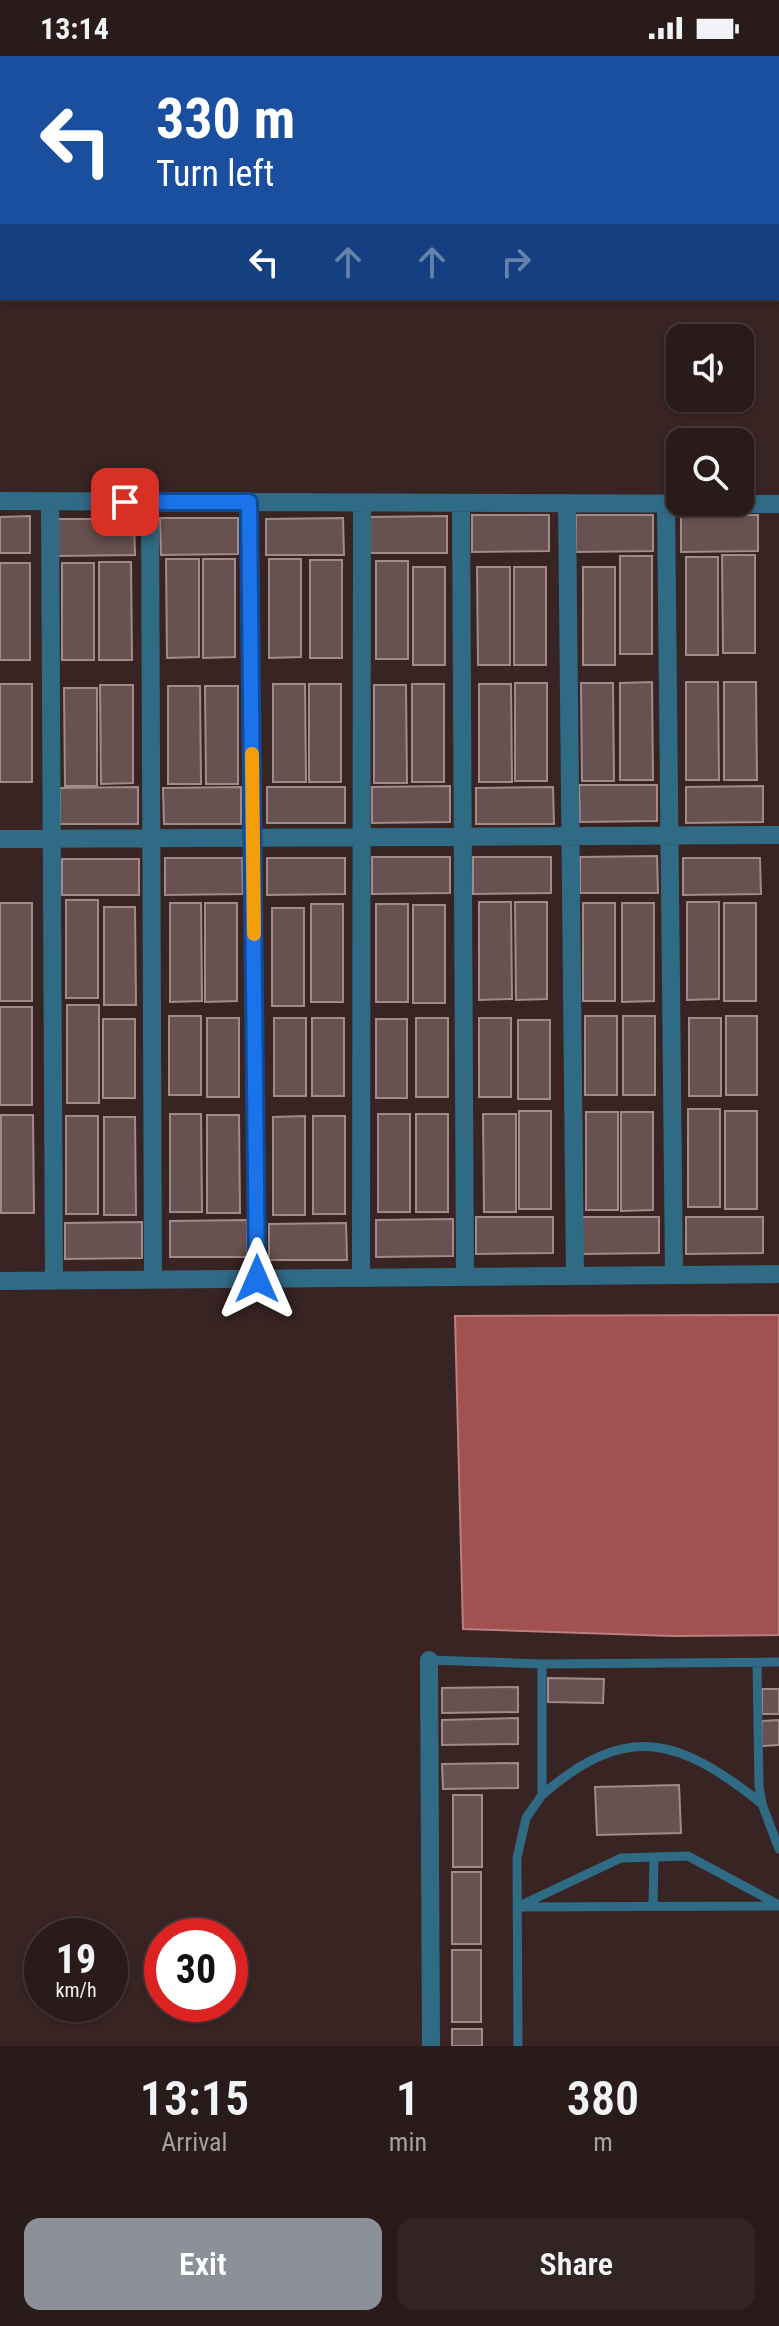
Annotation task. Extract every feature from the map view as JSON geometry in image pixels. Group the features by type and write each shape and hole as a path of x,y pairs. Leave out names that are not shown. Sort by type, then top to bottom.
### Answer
{"street":[{"path":"0,501 666,504"},
{"path":"50,501 54,1281"},
{"path":"150,502 153,1280"},
{"path":"249,502 257,1279"},
{"path":"361,1278 362,503"},
{"path":"461,503 465,1277"},
{"path":"567,503 575,1276"},
{"path":"754,504 779,504"},
{"path":"666,516 674,1275"},
{"path":"0,839 779,835"},
{"path":"0,1281 779,1274"},
{"path":"429,1660 431,2046"}],"lane":[{"path":"429,1660 542,1664 779,1662"},
{"path":"757,1663 759,1786 762,1804 779,1849"},
{"path":"542,1664 542,1795"},
{"path":"518,2046 517,1858 526,1818 542,1795 561,1778 606,1752 649,1745 681,1753 728,1777 762,1804"},
{"path":"517,1907 621,1858 688,1856 779,1906"},
{"path":"653,1906 654,1857"},
{"path":"517,1907 779,1906"}],"shaded area":[{"path":"779,1315 779,1635 673,1636 463,1629 455,1316"}],"building":[{"path":"472,515 549,515 549,551 472,552"},
{"path":"576,515 653,515 653,551 576,552"},
{"path":"758,515 758,551 681,552 681,516"},
{"path":"30,516 30,553 0,553 0,517"},
{"path":"447,516 447,553 370,553 369,517"},
{"path":"160,518 238,518 238,554 161,555"},
{"path":"343,518 344,555 266,555 266,519"},
{"path":"57,519 134,519 135,555 57,556"},
{"path":"722,555 755,555 755,653 723,653"},
{"path":"620,556 652,556 652,654 620,654"},
{"path":"686,557 718,557 718,655 686,655"},
{"path":"166,559 199,559 199,657 167,658"},
{"path":"203,559 235,559 235,657 203,658"},
{"path":"269,559 301,559 301,657 269,658"},
{"path":"310,560 342,560 342,658 310,658"},
{"path":"376,561 408,561 408,659 376,659"},
{"path":"99,562 131,562 132,660 99,660"},
{"path":"0,563 30,563 30,660 0,660"},
{"path":"62,563 94,563 94,660 62,660"},
{"path":"413,567 445,567 445,665 413,665"},
{"path":"477,567 510,567 510,665 478,665"},
{"path":"514,567 546,567 546,665 514,665"},
{"path":"583,567 615,567 615,665 583,665"},
{"path":"652,682 653,780 620,780 620,683"},
{"path":"686,682 718,682 719,780 686,780"},
{"path":"724,682 756,682 757,780 724,780"},
{"path":"515,683 547,683 547,781 515,781"},
{"path":"581,683 613,683 614,781 582,781"},
{"path":"0,684 32,684 32,782 0,782"},
{"path":"273,684 305,684 306,782 273,782"},
{"path":"309,684 341,684 341,782 309,782"},
{"path":"412,684 444,684 444,782 412,782"},
{"path":"479,684 511,684 512,782 479,782"},
{"path":"100,685 133,685 133,783 101,784"},
{"path":"374,685 406,685 407,783 374,783"},
{"path":"168,686 200,686 201,784 168,784"},
{"path":"205,686 238,686 238,784 206,784"},
{"path":"64,688 97,688 97,786 65,786"},
{"path":"579,785 657,785 657,821 580,822"},
{"path":"450,786 450,822 372,823 372,787"},
{"path":"763,786 763,822 686,823 686,787"},
{"path":"138,787 138,824 60,824 60,788"},
{"path":"241,787 241,824 164,824 163,788"},
{"path":"267,787 345,787 345,823 267,823"},
{"path":"553,787 554,824 476,824 476,788"},
{"path":"657,856 658,893 580,893 580,857"},
{"path":"372,857 450,857 450,893 372,894"},
{"path":"473,857 551,857 551,893 473,894"},
{"path":"165,858 242,858 243,894 165,895"},
{"path":"267,858 345,858 345,894 267,895"},
{"path":"683,858 760,858 761,894 683,895"},
{"path":"62,859 139,859 139,895 62,895"},
{"path":"66,900 98,900 98,998 66,998"},
{"path":"479,902 511,902 512,999 479,1000"},
{"path":"515,902 547,902 547,999 516,1000"},
{"path":"687,902 719,902 719,999 687,1000"},
{"path":"0,903 32,903 32,1001 0,1001"},
{"path":"170,903 201,903 202,1001 170,1002"},
{"path":"205,903 237,903 237,1001 205,1002"},
{"path":"583,903 615,903 615,1001 583,1001"},
{"path":"622,903 654,903 654,1001 622,1002"},
{"path":"724,903 756,903 756,1001 724,1001"},
{"path":"311,904 343,904 343,1002 311,1002"},
{"path":"376,904 408,904 408,1002 376,1002"},
{"path":"413,905 445,905 445,1003 413,1003"},
{"path":"104,907 135,907 136,1005 104,1005"},
{"path":"272,908 304,908 304,1006 272,1006"},
{"path":"67,1005 99,1005 99,1103 67,1103"},
{"path":"0,1007 32,1007 32,1105 0,1105"},
{"path":"169,1016 201,1016 201,1095 169,1095"},
{"path":"585,1016 617,1016 617,1095 585,1095"},
{"path":"623,1016 655,1016 655,1095 623,1095"},
{"path":"726,1016 757,1016 757,1095 726,1095"},
{"path":"207,1018 239,1018 239,1097 207,1097"},
{"path":"274,1018 306,1018 306,1096 274,1096"},
{"path":"312,1018 344,1018 344,1096 312,1096"},
{"path":"416,1018 448,1018 448,1097 416,1097"},
{"path":"479,1018 511,1018 511,1097 479,1097"},
{"path":"689,1018 721,1018 721,1096 689,1096"},
{"path":"103,1019 135,1019 135,1098 103,1098"},
{"path":"376,1019 407,1019 407,1098 376,1098"},
{"path":"518,1020 550,1020 550,1099 518,1099"},
{"path":"688,1109 720,1109 720,1207 688,1207"},
{"path":"519,1111 551,1111 551,1209 519,1209"},
{"path":"725,1111 757,1111 757,1209 725,1209"},
{"path":"586,1112 618,1112 618,1210 586,1210"},
{"path":"621,1112 653,1112 653,1210 621,1211"},
{"path":"170,1114 201,1114 202,1212 170,1212"},
{"path":"378,1114 410,1114 410,1212 378,1212"},
{"path":"416,1114 448,1114 448,1212 416,1212"},
{"path":"483,1114 516,1114 516,1212 484,1212"},
{"path":"1,1115 33,1115 34,1213 1,1213"},
{"path":"207,1115 239,1115 240,1213 207,1213"},
{"path":"66,1116 98,1116 98,1214 66,1214"},
{"path":"305,1116 305,1215 273,1215 273,1117"},
{"path":"313,1116 345,1116 345,1214 313,1214"},
{"path":"104,1117 135,1117 136,1215 104,1215"},
{"path":"476,1217 553,1217 553,1253 476,1254"},
{"path":"582,1217 659,1217 659,1253 582,1254"},
{"path":"686,1217 763,1217 763,1253 686,1254"},
{"path":"453,1219 453,1256 376,1257 376,1220"},
{"path":"247,1220 247,1257 170,1257 170,1221"},
{"path":"142,1222 142,1258 65,1259 65,1223"},
{"path":"346,1223 347,1260 269,1260 269,1224"},
{"path":"548,1678 604,1679 603,1703 548,1702"},
{"path":"518,1687 518,1712 442,1713 442,1688"},
{"path":"762,1689 779,1689 779,1714 762,1714"},
{"path":"518,1718 518,1744 442,1745 442,1720"},
{"path":"779,1720 779,1745 762,1746 762,1721"},
{"path":"518,1763 518,1788 443,1789 442,1764"},
{"path":"679,1785 681,1833 597,1835 595,1787"},
{"path":"453,1795 482,1795 482,1867 453,1867"},
{"path":"452,1872 481,1872 481,1944 452,1944"},
{"path":"452,1950 481,1950 481,2022 452,2022"},
{"path":"452,2029 482,2029 482,2046 452,2046"}],"slow traffic":[{"path":"252,754 254,934"}],"route":[{"path":"125,502 249,502 257,1279"}]}
